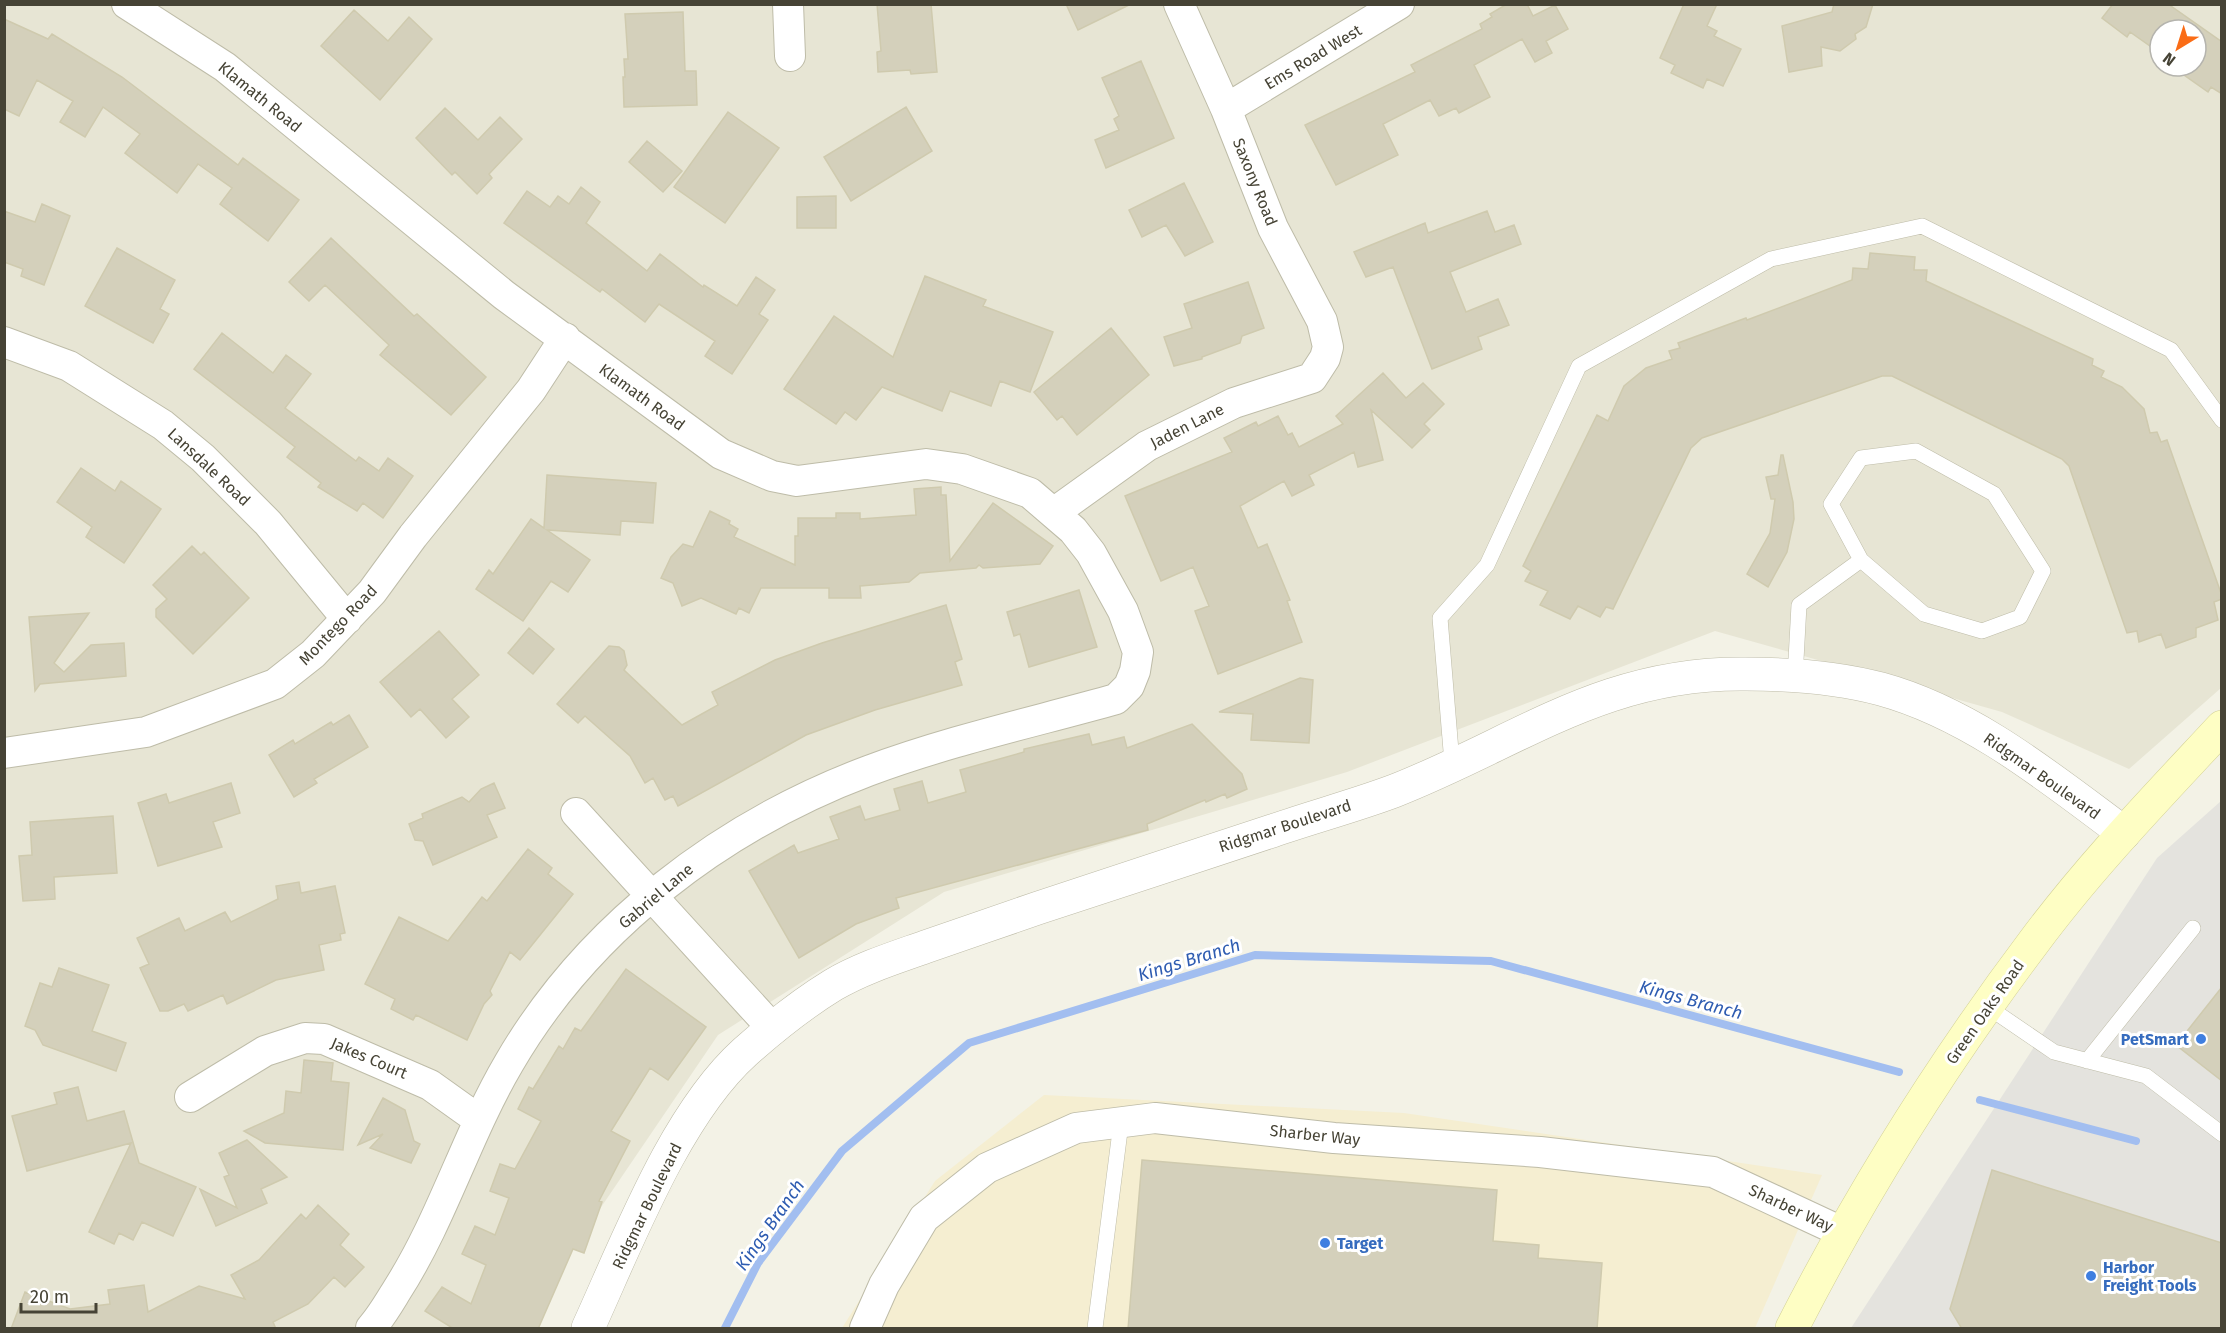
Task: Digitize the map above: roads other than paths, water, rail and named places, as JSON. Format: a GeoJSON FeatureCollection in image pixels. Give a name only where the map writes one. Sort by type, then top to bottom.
{"type":"FeatureCollection","features":[{"type":"Feature","properties":{"kind":"main road","name":"Green Oaks Road"},"geometry":{"type":"LineString","coordinates":[[1792,1329],[1844,1233],[1924,1097],[2034,942],[2124,833],[2222,727]]}},
{"type":"Feature","properties":{"kind":"street","name":"Klamath Road"},"geometry":{"type":"LineString","coordinates":[[127,4],[225,67],[504,295],[618,381],[721,454],[772,476],[797,481],[926,464],[962,469],[992,477],[1030,493],[1055,512],[1091,553],[1123,611],[1138,652],[1135,672],[1129,686]]}},
{"type":"Feature","properties":{"kind":"street"},"geometry":{"type":"LineString","coordinates":[[788,4],[790,56]]}},
{"type":"Feature","properties":{"kind":"street","name":"Saxony Road"},"geometry":{"type":"LineString","coordinates":[[1179,4],[1227,109],[1273,228],[1322,321],[1328,346],[1325,358]]}},
{"type":"Feature","properties":{"kind":"street","name":"Ems Road West"},"geometry":{"type":"LineString","coordinates":[[1227,109],[1399,4]]}},
{"type":"Feature","properties":{"kind":"street","name":"Montego Road"},"geometry":{"type":"LineString","coordinates":[[4,753],[146,732],[275,684],[313,654],[372,592],[413,536],[531,390],[565,339]]}},
{"type":"Feature","properties":{"kind":"street","name":"Lansdale Road"},"geometry":{"type":"LineString","coordinates":[[4,342],[69,366],[163,425],[203,458],[268,523],[347,619]]}},
{"type":"Feature","properties":{"kind":"street","name":"Jaden Lane"},"geometry":{"type":"LineString","coordinates":[[1055,512],[1147,446],[1234,403],[1312,378],[1325,358]]}},
{"type":"Feature","properties":{"kind":"street","name":"Ridgmar Boulevard"},"geometry":{"type":"LineString","coordinates":[[588,1329],[655,1182],[715,1084],[741,1056],[831,986],[870,966],[1395,790],[1564,710],[1620,690],[1691,674],[1808,677],[1880,689],[1917,701],[1999,742],[2124,833]]}},
{"type":"Feature","properties":{"kind":"street","name":"Gabriel Lane"},"geometry":{"type":"LineString","coordinates":[[371,1329],[411,1268],[479,1120],[508,1064],[535,1021],[587,955],[652,896],[715,849],[785,807],[868,771],[979,736],[1116,699],[1129,686]]}},
{"type":"Feature","properties":{"kind":"street"},"geometry":{"type":"LineString","coordinates":[[576,813],[773,1029]]}},
{"type":"Feature","properties":{"kind":"street","name":"Jakes Court"},"geometry":{"type":"LineString","coordinates":[[190,1097],[265,1051],[305,1038],[324,1039],[369,1056],[430,1085],[479,1120]]}},
{"type":"Feature","properties":{"kind":"street","name":"Sharber Way"},"geometry":{"type":"LineString","coordinates":[[865,1329],[884,1285],[924,1218],[987,1168],[1076,1128],[1155,1118],[1334,1138],[1540,1152],[1713,1172],[1844,1233]]}},
{"type":"Feature","properties":{"kind":"lane"},"geometry":{"type":"LineString","coordinates":[[1452,764],[1440,618],[1487,565],[1579,366],[1771,260],[1922,226],[2171,350],[2222,420]]}},
{"type":"Feature","properties":{"kind":"lane"},"geometry":{"type":"LineString","coordinates":[[1916,451],[1994,494],[2043,571],[2020,617],[1982,631],[1924,614],[1861,560],[1831,504],[1861,458],[1916,451]]}},
{"type":"Feature","properties":{"kind":"lane"},"geometry":{"type":"LineString","coordinates":[[1795,678],[1799,605],[1861,560]]}},
{"type":"Feature","properties":{"kind":"lane"},"geometry":{"type":"LineString","coordinates":[[2087,1061],[2193,928]]}},
{"type":"Feature","properties":{"kind":"lane"},"geometry":{"type":"LineString","coordinates":[[1988,1007],[2054,1052],[2146,1076],[2222,1134]]}},
{"type":"Feature","properties":{"kind":"lane"},"geometry":{"type":"LineString","coordinates":[[1095,1329],[1121,1123]]}},
{"type":"Feature","properties":{"kind":"waterway","name":"Kings Branch"},"geometry":{"type":"LineString","coordinates":[[725,1328],[758,1263],[842,1151],[969,1043],[1255,955],[1491,961],[1899,1072]]}},
{"type":"Feature","properties":{"kind":"waterway","name":"Kings Branch"},"geometry":{"type":"LineString","coordinates":[[1980,1100],[2136,1141]]}},
{"type":"Feature","properties":{"kind":"place","name":"PetSmart"},"geometry":{"type":"Point","coordinates":[2201,1039]}},
{"type":"Feature","properties":{"kind":"place","name":"Target"},"geometry":{"type":"Point","coordinates":[1325,1243]}},
{"type":"Feature","properties":{"kind":"place","name":"Harbor Freight Tools"},"geometry":{"type":"Point","coordinates":[2091,1276]}}]}
